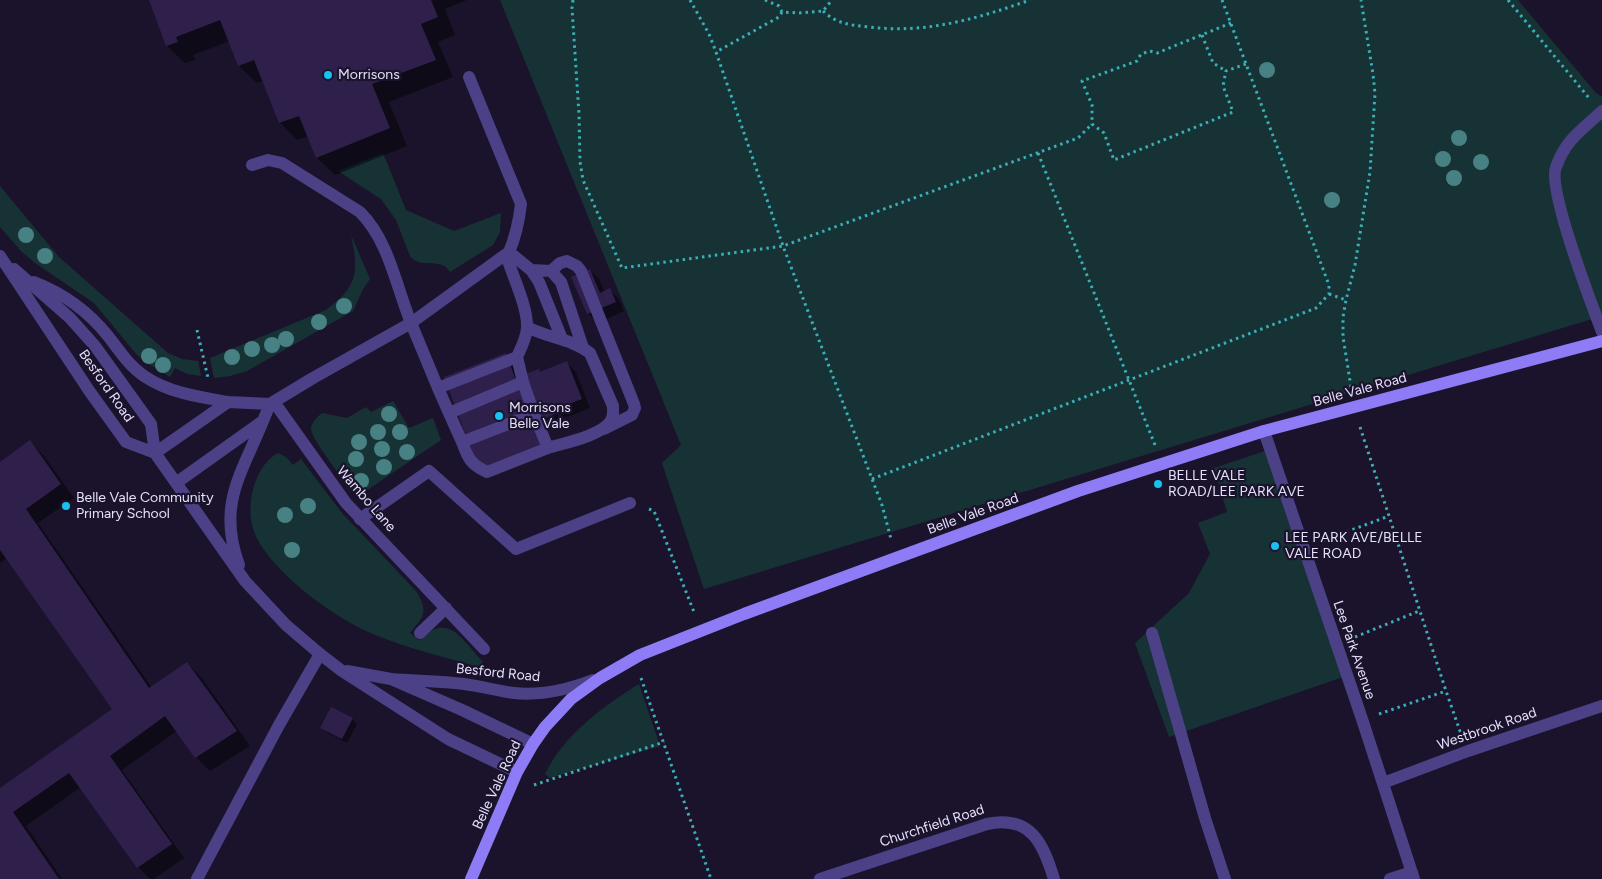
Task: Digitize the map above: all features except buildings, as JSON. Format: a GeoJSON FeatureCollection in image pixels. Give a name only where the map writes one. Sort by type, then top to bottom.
{"type":"FeatureCollection","features":[{"type":"Feature","properties":{"kind":"main road","name":"Belle Vale Road"},"geometry":{"type":"LineString","coordinates":[[471,879],[517,772],[545,727],[562,708],[600,678],[640,655],[702,630],[1078,491],[1264,432],[1602,341]]}},
{"type":"Feature","properties":{"kind":"street"},"geometry":{"type":"LineString","coordinates":[[245,581],[230,533],[229,516],[235,485],[272,403],[411,323],[507,254],[516,232],[521,204],[469,77]]}},
{"type":"Feature","properties":{"kind":"street"},"geometry":{"type":"LineString","coordinates":[[1602,112],[1569,141],[1554,169],[1558,203],[1602,332]]}},
{"type":"Feature","properties":{"kind":"street"},"geometry":{"type":"LineString","coordinates":[[252,166],[268,160],[282,163],[353,208],[369,222],[386,253],[411,323],[462,442],[475,466],[487,472],[548,448],[577,440],[632,415],[635,408],[577,266],[567,261],[551,271],[531,270]]}},
{"type":"Feature","properties":{"kind":"street"},"geometry":{"type":"LineString","coordinates":[[507,254],[531,270],[539,282],[562,339]]}},
{"type":"Feature","properties":{"kind":"street"},"geometry":{"type":"LineString","coordinates":[[507,254],[525,313],[527,327],[517,357],[523,382],[548,448]]}},
{"type":"Feature","properties":{"kind":"street"},"geometry":{"type":"LineString","coordinates":[[0,256],[70,318],[95,346],[151,424],[155,453],[228,402]]}},
{"type":"Feature","properties":{"kind":"street","name":"Besford Road"},"geometry":{"type":"LineString","coordinates":[[0,256],[90,392],[126,442],[155,453],[245,581],[286,625],[342,671],[448,738],[517,772]]}},
{"type":"Feature","properties":{"kind":"street"},"geometry":{"type":"LineString","coordinates":[[551,271],[561,282],[584,348]]}},
{"type":"Feature","properties":{"kind":"street"},"geometry":{"type":"LineString","coordinates":[[25,279],[52,289],[84,310],[130,364],[151,380],[176,392],[228,402],[272,403]]}},
{"type":"Feature","properties":{"kind":"street"},"geometry":{"type":"LineString","coordinates":[[527,327],[538,333],[562,339],[584,348],[590,353],[613,406],[613,415],[610,422],[604,428]]}},
{"type":"Feature","properties":{"kind":"street"},"geometry":{"type":"LineString","coordinates":[[438,388],[517,357]]}},
{"type":"Feature","properties":{"kind":"street"},"geometry":{"type":"LineString","coordinates":[[449,413],[523,382]]}},
{"type":"Feature","properties":{"kind":"street","name":"Wambo Lane"},"geometry":{"type":"LineString","coordinates":[[272,403],[330,482],[360,519],[484,649]]}},
{"type":"Feature","properties":{"kind":"street"},"geometry":{"type":"LineString","coordinates":[[462,442],[534,414]]}},
{"type":"Feature","properties":{"kind":"street"},"geometry":{"type":"LineString","coordinates":[[176,483],[263,421]]}},
{"type":"Feature","properties":{"kind":"street","name":"Lee Park Avenue"},"geometry":{"type":"LineString","coordinates":[[1264,432],[1413,875]]}},
{"type":"Feature","properties":{"kind":"street"},"geometry":{"type":"LineString","coordinates":[[360,519],[429,471],[516,549],[630,503]]}},
{"type":"Feature","properties":{"kind":"street"},"geometry":{"type":"LineString","coordinates":[[420,632],[446,608]]}},
{"type":"Feature","properties":{"kind":"street"},"geometry":{"type":"LineString","coordinates":[[1152,633],[1204,818],[1225,879]]}},
{"type":"Feature","properties":{"kind":"street"},"geometry":{"type":"LineString","coordinates":[[197,879],[280,722],[320,654]]}},
{"type":"Feature","properties":{"kind":"street","name":"Besford Road"},"geometry":{"type":"LineString","coordinates":[[342,671],[391,679],[465,684],[515,693],[532,694],[575,688],[600,678]]}},
{"type":"Feature","properties":{"kind":"street","name":"Besford Road"},"geometry":{"type":"LineString","coordinates":[[391,679],[533,744]]}},
{"type":"Feature","properties":{"kind":"street","name":"Westbrook Road"},"geometry":{"type":"LineString","coordinates":[[1383,783],[1468,751],[1602,706]]}},
{"type":"Feature","properties":{"kind":"street","name":"Churchfield Road"},"geometry":{"type":"LineString","coordinates":[[820,879],[997,822],[1016,824],[1032,833],[1043,846],[1054,879]]}},
{"type":"Feature","properties":{"kind":"street"},"geometry":{"type":"LineString","coordinates":[[1390,879],[1413,875]]}},
{"type":"Feature","properties":{"kind":"path"},"geometry":{"type":"LineString","coordinates":[[574,0],[572,8],[580,162],[583,180],[622,268],[783,246],[1078,138],[1092,124],[1092,105],[1082,81],[1137,61],[1141,54],[1150,51],[1157,53],[1231,24]]}},
{"type":"Feature","properties":{"kind":"path"},"geometry":{"type":"LineString","coordinates":[[690,0],[709,34],[716,52],[783,246],[882,505],[897,558]]}},
{"type":"Feature","properties":{"kind":"path"},"geometry":{"type":"LineString","coordinates":[[765,0],[778,6],[782,12]]}},
{"type":"Feature","properties":{"kind":"path"},"geometry":{"type":"LineString","coordinates":[[782,12],[799,13],[823,10],[832,0]]}},
{"type":"Feature","properties":{"kind":"path"},"geometry":{"type":"LineString","coordinates":[[823,10],[833,20],[849,25],[889,30],[914,29],[963,21],[1027,0]]}},
{"type":"Feature","properties":{"kind":"path"},"geometry":{"type":"LineString","coordinates":[[872,479],[1316,308],[1328,294],[1329,285],[1222,0]]}},
{"type":"Feature","properties":{"kind":"path"},"geometry":{"type":"LineString","coordinates":[[1361,0],[1375,94],[1370,172],[1355,264],[1346,300],[1343,337],[1354,408],[1419,611],[1468,751]]}},
{"type":"Feature","properties":{"kind":"path"},"geometry":{"type":"LineString","coordinates":[[1508,0],[1602,112]]}},
{"type":"Feature","properties":{"kind":"path"},"geometry":{"type":"LineString","coordinates":[[716,52],[779,17],[782,12]]}},
{"type":"Feature","properties":{"kind":"path"},"geometry":{"type":"LineString","coordinates":[[1202,35],[1213,63],[1226,71]]}},
{"type":"Feature","properties":{"kind":"path"},"geometry":{"type":"LineString","coordinates":[[1226,71],[1246,64]]}},
{"type":"Feature","properties":{"kind":"path"},"geometry":{"type":"LineString","coordinates":[[1092,124],[1104,133],[1114,160],[1233,112],[1223,86],[1226,71]]}},
{"type":"Feature","properties":{"kind":"path"},"geometry":{"type":"LineString","coordinates":[[1038,153],[1156,448]]}},
{"type":"Feature","properties":{"kind":"path"},"geometry":{"type":"LineString","coordinates":[[1328,294],[1346,300]]}},
{"type":"Feature","properties":{"kind":"path"},"geometry":{"type":"LineString","coordinates":[[197,330],[210,384]]}},
{"type":"Feature","properties":{"kind":"path"},"geometry":{"type":"LineString","coordinates":[[630,503],[654,511],[687,597],[702,630]]}},
{"type":"Feature","properties":{"kind":"path"},"geometry":{"type":"LineString","coordinates":[[1303,548],[1389,516]]}},
{"type":"Feature","properties":{"kind":"path"},"geometry":{"type":"LineString","coordinates":[[1336,645],[1419,611]]}},
{"type":"Feature","properties":{"kind":"path"},"geometry":{"type":"LineString","coordinates":[[641,678],[711,879]]}},
{"type":"Feature","properties":{"kind":"path"},"geometry":{"type":"LineString","coordinates":[[1362,719],[1446,691]]}},
{"type":"Feature","properties":{"kind":"path"},"geometry":{"type":"LineString","coordinates":[[517,772],[534,785],[664,742]]}},
{"type":"Feature","properties":{"kind":"green space"},"geometry":{"type":"Polygon","coordinates":[[[500,0],[1518,0],[1596,93],[1602,97],[1602,316],[704,589],[662,463],[681,445],[500,0]]]}},
{"type":"Feature","properties":{"kind":"green space"},"geometry":{"type":"Polygon","coordinates":[[[383,153],[406,210],[454,231],[501,213],[500,232],[493,245],[450,272],[440,264],[422,263],[414,260],[410,256],[396,220],[381,199],[338,171],[383,153]]]}},
{"type":"Feature","properties":{"kind":"green space"},"geometry":{"type":"Polygon","coordinates":[[[0,186],[59,257],[168,353],[182,359],[198,361],[201,376],[187,374],[175,368],[170,377],[147,363],[137,355],[94,303],[35,263],[21,251],[0,227],[0,186]]]}},
{"type":"Feature","properties":{"kind":"green space"},"geometry":{"type":"Polygon","coordinates":[[[351,235],[370,279],[353,311],[247,371],[214,378],[210,358],[326,310],[345,294],[354,278],[355,269],[351,235]]]}},
{"type":"Feature","properties":{"kind":"green space"},"geometry":{"type":"Polygon","coordinates":[[[393,401],[409,428],[433,418],[441,440],[357,497],[317,442],[311,428],[315,420],[322,413],[347,418],[366,407],[371,412],[393,401]]]}},
{"type":"Feature","properties":{"kind":"green space"},"geometry":{"type":"Polygon","coordinates":[[[1268,450],[1346,676],[1169,737],[1135,643],[1189,593],[1210,554],[1198,523],[1227,512],[1214,468],[1268,450]]]}},
{"type":"Feature","properties":{"kind":"green space"},"geometry":{"type":"Polygon","coordinates":[[[278,453],[286,457],[293,465],[301,459],[342,513],[416,591],[424,609],[419,622],[410,633],[419,640],[439,628],[447,628],[461,638],[483,662],[479,667],[399,644],[358,627],[326,607],[294,583],[280,569],[268,556],[257,538],[250,511],[252,494],[259,474],[267,462],[278,453]]]}},
{"type":"Feature","properties":{"kind":"green space"},"geometry":{"type":"Polygon","coordinates":[[[639,684],[660,746],[550,778],[545,774],[563,746],[574,734],[598,712],[639,684]]]}},
{"type":"Feature","properties":{"kind":"place","name":"Morrisons"},"geometry":{"type":"Point","coordinates":[328,75]}},
{"type":"Feature","properties":{"kind":"place","name":"Morrisons Belle Vale"},"geometry":{"type":"Point","coordinates":[499,416]}},
{"type":"Feature","properties":{"kind":"place","name":"BELLE VALE ROAD/LEE PARK AVE"},"geometry":{"type":"Point","coordinates":[1158,484]}},
{"type":"Feature","properties":{"kind":"place","name":"Belle Vale Community Primary School"},"geometry":{"type":"Point","coordinates":[66,506]}},
{"type":"Feature","properties":{"kind":"place","name":"LEE PARK AVE/BELLE VALE ROAD"},"geometry":{"type":"Point","coordinates":[1275,546]}}]}
